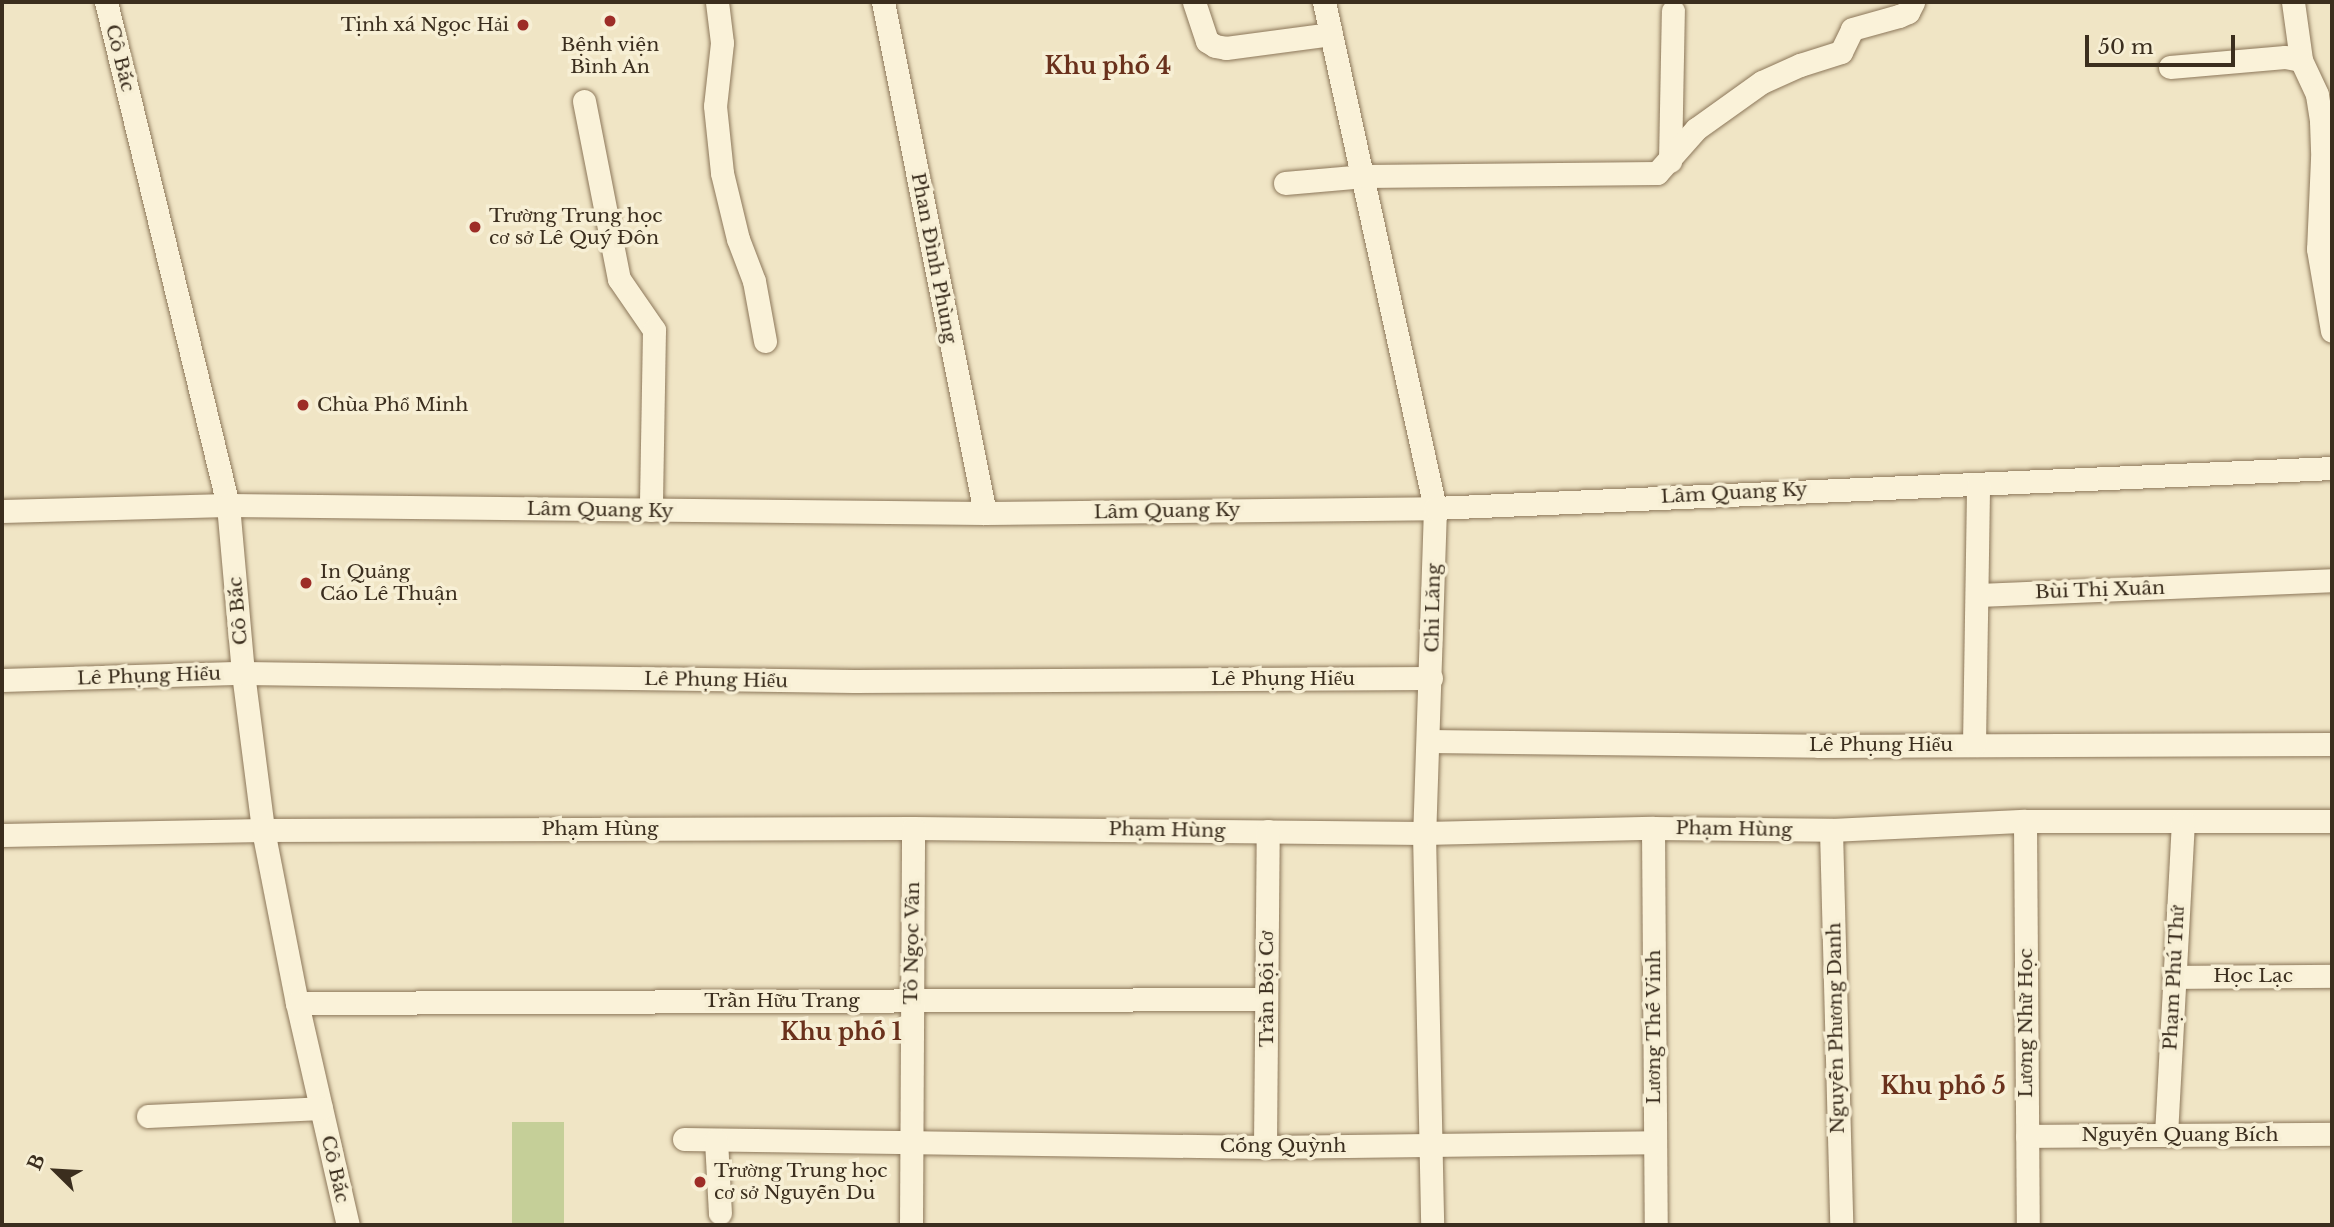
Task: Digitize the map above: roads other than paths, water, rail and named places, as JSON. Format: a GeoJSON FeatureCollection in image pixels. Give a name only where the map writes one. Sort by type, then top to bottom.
{"type":"FeatureCollection","features":[{"type":"Feature","properties":{"kind":"street","name":"Cô Bắc"},"geometry":{"type":"LineString","coordinates":[[106,2],[228,505],[243,674],[263,830],[297,1003],[348,1225]]}},
{"type":"Feature","properties":{"kind":"street"},"geometry":{"type":"LineString","coordinates":[[717,2],[722,43],[715,106],[722,173],[738,239],[754,281],[765,341]]}},
{"type":"Feature","properties":{"kind":"street","name":"Phan Đình Phùng"},"geometry":{"type":"LineString","coordinates":[[883,2],[985,513]]}},
{"type":"Feature","properties":{"kind":"street"},"geometry":{"type":"LineString","coordinates":[[1194,2],[1207,41],[1226,48],[1331,34]]}},
{"type":"Feature","properties":{"kind":"street","name":"Chi Lăng"},"geometry":{"type":"LineString","coordinates":[[1324,2],[1365,176],[1435,508],[1424,833],[1432,1225]]}},
{"type":"Feature","properties":{"kind":"street"},"geometry":{"type":"LineString","coordinates":[[1285,183],[1365,176],[1657,173],[1696,129],[1762,82],[1800,65],[1841,52],[1852,29],[1899,16],[1908,12],[1913,2]]}},
{"type":"Feature","properties":{"kind":"street"},"geometry":{"type":"LineString","coordinates":[[2293,2],[2301,60],[2317,95],[2321,121],[2318,249],[2332,331]]}},
{"type":"Feature","properties":{"kind":"street"},"geometry":{"type":"LineString","coordinates":[[1670,161],[1673,11]]}},
{"type":"Feature","properties":{"kind":"street"},"geometry":{"type":"LineString","coordinates":[[2170,67],[2285,57],[2301,60]]}},
{"type":"Feature","properties":{"kind":"street"},"geometry":{"type":"LineString","coordinates":[[584,101],[619,279],[654,330],[651,510]]}},
{"type":"Feature","properties":{"kind":"street","name":"Lâm Quang Ky"},"geometry":{"type":"LineString","coordinates":[[2,511],[228,505],[985,513],[1435,508],[2332,468]]}},
{"type":"Feature","properties":{"kind":"street"},"geometry":{"type":"LineString","coordinates":[[1974,745],[1979,485]]}},
{"type":"Feature","properties":{"kind":"street","name":"Bùi Thị Xuân"},"geometry":{"type":"LineString","coordinates":[[1978,595],[2332,580]]}},
{"type":"Feature","properties":{"kind":"street","name":"Lê Phụng Hiểu"},"geometry":{"type":"LineString","coordinates":[[2,680],[243,674],[854,681],[1431,678]]}},
{"type":"Feature","properties":{"kind":"street","name":"Lê Phụng Hiểu"},"geometry":{"type":"LineString","coordinates":[[1429,741],[1974,745],[2332,744]]}},
{"type":"Feature","properties":{"kind":"street","name":"Phạm Hùng"},"geometry":{"type":"LineString","coordinates":[[2,835],[263,830],[914,828],[1424,833],[1653,828],[1831,830],[2025,821],[2332,821]]}},
{"type":"Feature","properties":{"kind":"street","name":"Lương Nhữ Học"},"geometry":{"type":"LineString","coordinates":[[2025,821],[2028,1225]]}},
{"type":"Feature","properties":{"kind":"street","name":"Phạm Phú Thứ"},"geometry":{"type":"LineString","coordinates":[[2166,1135],[2182,821]]}},
{"type":"Feature","properties":{"kind":"street","name":"Tô Ngọc Vân"},"geometry":{"type":"LineString","coordinates":[[911,1225],[914,828]]}},
{"type":"Feature","properties":{"kind":"street","name":"Lương Thế Vinh"},"geometry":{"type":"LineString","coordinates":[[1653,828],[1656,1225]]}},
{"type":"Feature","properties":{"kind":"street","name":"Nguyễn Phương Danh"},"geometry":{"type":"LineString","coordinates":[[1831,830],[1841,1225]]}},
{"type":"Feature","properties":{"kind":"street","name":"Trần Bội Cơ"},"geometry":{"type":"LineString","coordinates":[[1265,1147],[1268,831]]}},
{"type":"Feature","properties":{"kind":"street","name":"Học Lạc"},"geometry":{"type":"LineString","coordinates":[[2174,976],[2332,976]]}},
{"type":"Feature","properties":{"kind":"street","name":"Trần Hữu Trang"},"geometry":{"type":"LineString","coordinates":[[297,1003],[1266,999]]}},
{"type":"Feature","properties":{"kind":"street"},"geometry":{"type":"LineString","coordinates":[[148,1116],[321,1108]]}},
{"type":"Feature","properties":{"kind":"street","name":"Nguyễn Quang Bích"},"geometry":{"type":"LineString","coordinates":[[2027,1136],[2332,1134]]}},
{"type":"Feature","properties":{"kind":"street","name":"Cống Quỳnh"},"geometry":{"type":"LineString","coordinates":[[684,1139],[1265,1147],[1654,1142]]}},
{"type":"Feature","properties":{"kind":"street"},"geometry":{"type":"LineString","coordinates":[[716,1140],[720,1213]]}},
{"type":"Feature","properties":{"kind":"place","name":"Bệnh viện Bình An"},"geometry":{"type":"Point","coordinates":[610,21]}},
{"type":"Feature","properties":{"kind":"place","name":"Tịnh xá Ngọc Hải"},"geometry":{"type":"Point","coordinates":[523,25]}},
{"type":"Feature","properties":{"kind":"place","name":"Trường Trung học cơ sở Lê Quý Đôn"},"geometry":{"type":"Point","coordinates":[475,227]}},
{"type":"Feature","properties":{"kind":"place","name":"Chùa Phổ Minh"},"geometry":{"type":"Point","coordinates":[303,405]}},
{"type":"Feature","properties":{"kind":"place","name":"In Quảng Cáo Lê Thuận"},"geometry":{"type":"Point","coordinates":[306,583]}},
{"type":"Feature","properties":{"kind":"place","name":"Trường Trung học cơ sở Nguyễn Du"},"geometry":{"type":"Point","coordinates":[700,1182]}},
{"type":"Feature","properties":{"kind":"district","name":"Khu phố 4"},"geometry":{"type":"Point","coordinates":[1108,66]}},
{"type":"Feature","properties":{"kind":"district","name":"Khu phố 1"},"geometry":{"type":"Point","coordinates":[841,1032]}},
{"type":"Feature","properties":{"kind":"district","name":"Khu phố 5"},"geometry":{"type":"Point","coordinates":[1943,1086]}}]}
